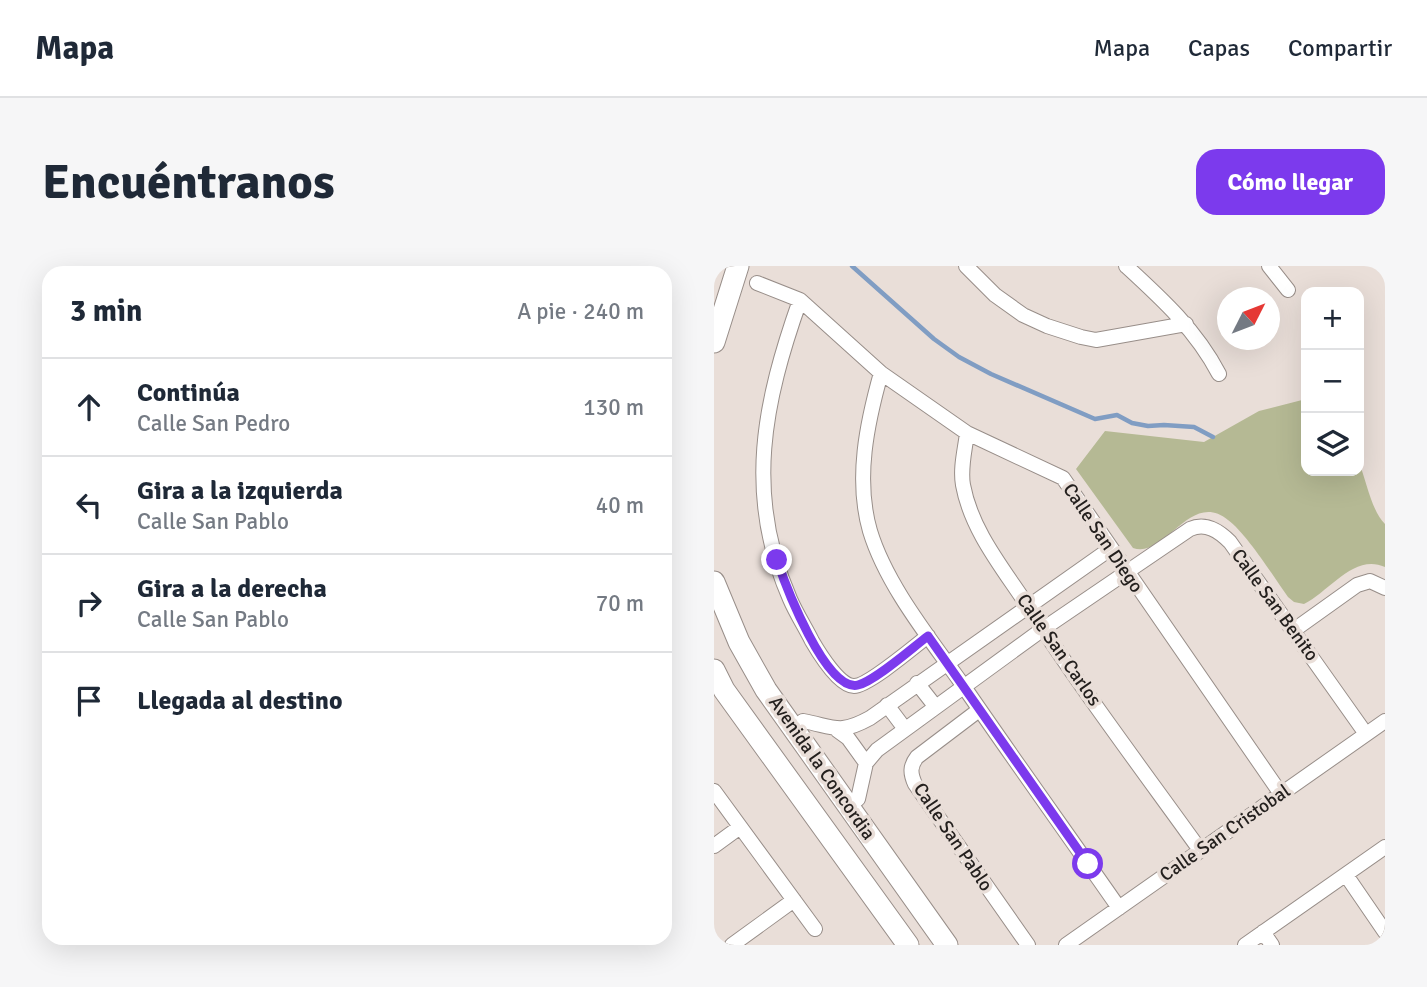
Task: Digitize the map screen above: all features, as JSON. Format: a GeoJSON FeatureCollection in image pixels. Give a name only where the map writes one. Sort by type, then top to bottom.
{"type":"FeatureCollection","features":[{"type":"Feature","properties":{"kind":"main road"},"geometry":{"type":"LineString","coordinates":[[714,342],[738,266]]}},
{"type":"Feature","properties":{"kind":"main road","name":"Avenida la Concordia"},"geometry":{"type":"LineString","coordinates":[[714,582],[739,642],[766,690],[947,945]]}},
{"type":"Feature","properties":{"kind":"main road","name":"Avenida la Concordia"},"geometry":{"type":"LineString","coordinates":[[714,670],[724,690],[908,945]]}},
{"type":"Feature","properties":{"kind":"main road"},"geometry":{"type":"LineString","coordinates":[[766,748],[792,729]]}},
{"type":"Feature","properties":{"kind":"main road"},"geometry":{"type":"LineString","coordinates":[[823,825],[848,806]]}},
{"type":"Feature","properties":{"kind":"street"},"geometry":{"type":"LineString","coordinates":[[966,266],[995,295],[1023,315],[1047,327],[1081,337],[1097,340],[1186,324]]}},
{"type":"Feature","properties":{"kind":"street"},"geometry":{"type":"LineString","coordinates":[[1126,266],[1186,324],[1207,351],[1219,374]]}},
{"type":"Feature","properties":{"kind":"street"},"geometry":{"type":"LineString","coordinates":[[1269,266],[1288,290]]}},
{"type":"Feature","properties":{"kind":"street","name":"Calle San Diego"},"geometry":{"type":"LineString","coordinates":[[757,283],[800,300],[881,373],[967,433],[1063,478],[1281,794]]}},
{"type":"Feature","properties":{"kind":"street"},"geometry":{"type":"LineString","coordinates":[[800,300],[780,356],[767,409],[763,452],[763,489],[771,541],[789,598],[815,646],[846,685],[854,686],[868,681],[928,636]]}},
{"type":"Feature","properties":{"kind":"street"},"geometry":{"type":"LineString","coordinates":[[881,373],[864,449],[864,488],[870,530],[890,576],[979,710],[1119,908]]}},
{"type":"Feature","properties":{"kind":"street","name":"Calle San Carlos"},"geometry":{"type":"LineString","coordinates":[[967,433],[962,467],[963,484],[969,505],[987,545],[1043,629],[1200,850]]}},
{"type":"Feature","properties":{"kind":"street","name":"Calle San Benito"},"geometry":{"type":"LineString","coordinates":[[866,763],[877,750],[935,706],[1043,629],[1191,529],[1201,525],[1211,528],[1230,542],[1366,734]]}},
{"type":"Feature","properties":{"kind":"street"},"geometry":{"type":"LineString","coordinates":[[837,730],[859,724],[1110,549]]}},
{"type":"Feature","properties":{"kind":"street"},"geometry":{"type":"LineString","coordinates":[[1294,630],[1357,585],[1370,581],[1385,588]]}},
{"type":"Feature","properties":{"kind":"street"},"geometry":{"type":"LineString","coordinates":[[918,683],[935,706]]}},
{"type":"Feature","properties":{"kind":"street"},"geometry":{"type":"LineString","coordinates":[[887,705],[905,729]]}},
{"type":"Feature","properties":{"kind":"street","name":"Calle San Pablo"},"geometry":{"type":"LineString","coordinates":[[979,710],[917,757],[912,763],[911,774],[915,784],[1028,945]]}},
{"type":"Feature","properties":{"kind":"street"},"geometry":{"type":"LineString","coordinates":[[792,729],[803,721],[837,730],[848,738],[866,763],[858,799],[848,806]]}},
{"type":"Feature","properties":{"kind":"street","name":"Calle San Cristobal"},"geometry":{"type":"LineString","coordinates":[[1066,945],[1385,721]]}},
{"type":"Feature","properties":{"kind":"street"},"geometry":{"type":"LineString","coordinates":[[714,791],[815,929]]}},
{"type":"Feature","properties":{"kind":"street"},"geometry":{"type":"LineString","coordinates":[[714,846],[740,827]]}},
{"type":"Feature","properties":{"kind":"street"},"geometry":{"type":"LineString","coordinates":[[1245,945],[1385,847]]}},
{"type":"Feature","properties":{"kind":"street"},"geometry":{"type":"LineString","coordinates":[[1346,875],[1385,932]]}},
{"type":"Feature","properties":{"kind":"street"},"geometry":{"type":"LineString","coordinates":[[732,945],[794,900]]}},
{"type":"Feature","properties":{"kind":"street"},"geometry":{"type":"LineString","coordinates":[[1263,932],[1272,945]]}},
{"type":"Feature","properties":{"kind":"green space"},"geometry":{"type":"Polygon","coordinates":[[[1301,400],[1301,476],[1364,476],[1373,504],[1385,524],[1385,567],[1363,565],[1343,575],[1304,604],[1294,602],[1235,526],[1214,513],[1202,513],[1190,518],[1156,544],[1145,549],[1133,548],[1076,469],[1105,431],[1204,442],[1259,411],[1301,400]]]}},
{"type":"Feature","properties":{"kind":"waterway"},"geometry":{"type":"LineString","coordinates":[[852,266],[934,339],[959,357],[991,374],[1095,419],[1117,415],[1132,423],[1148,426],[1194,427],[1213,437]]}},
{"type":"Feature","properties":{"kind":"route"},"geometry":{"type":"LineString","coordinates":[[777,560],[789,598],[815,646],[846,685],[854,686],[868,681],[928,636],[1088,864]]}}]}
